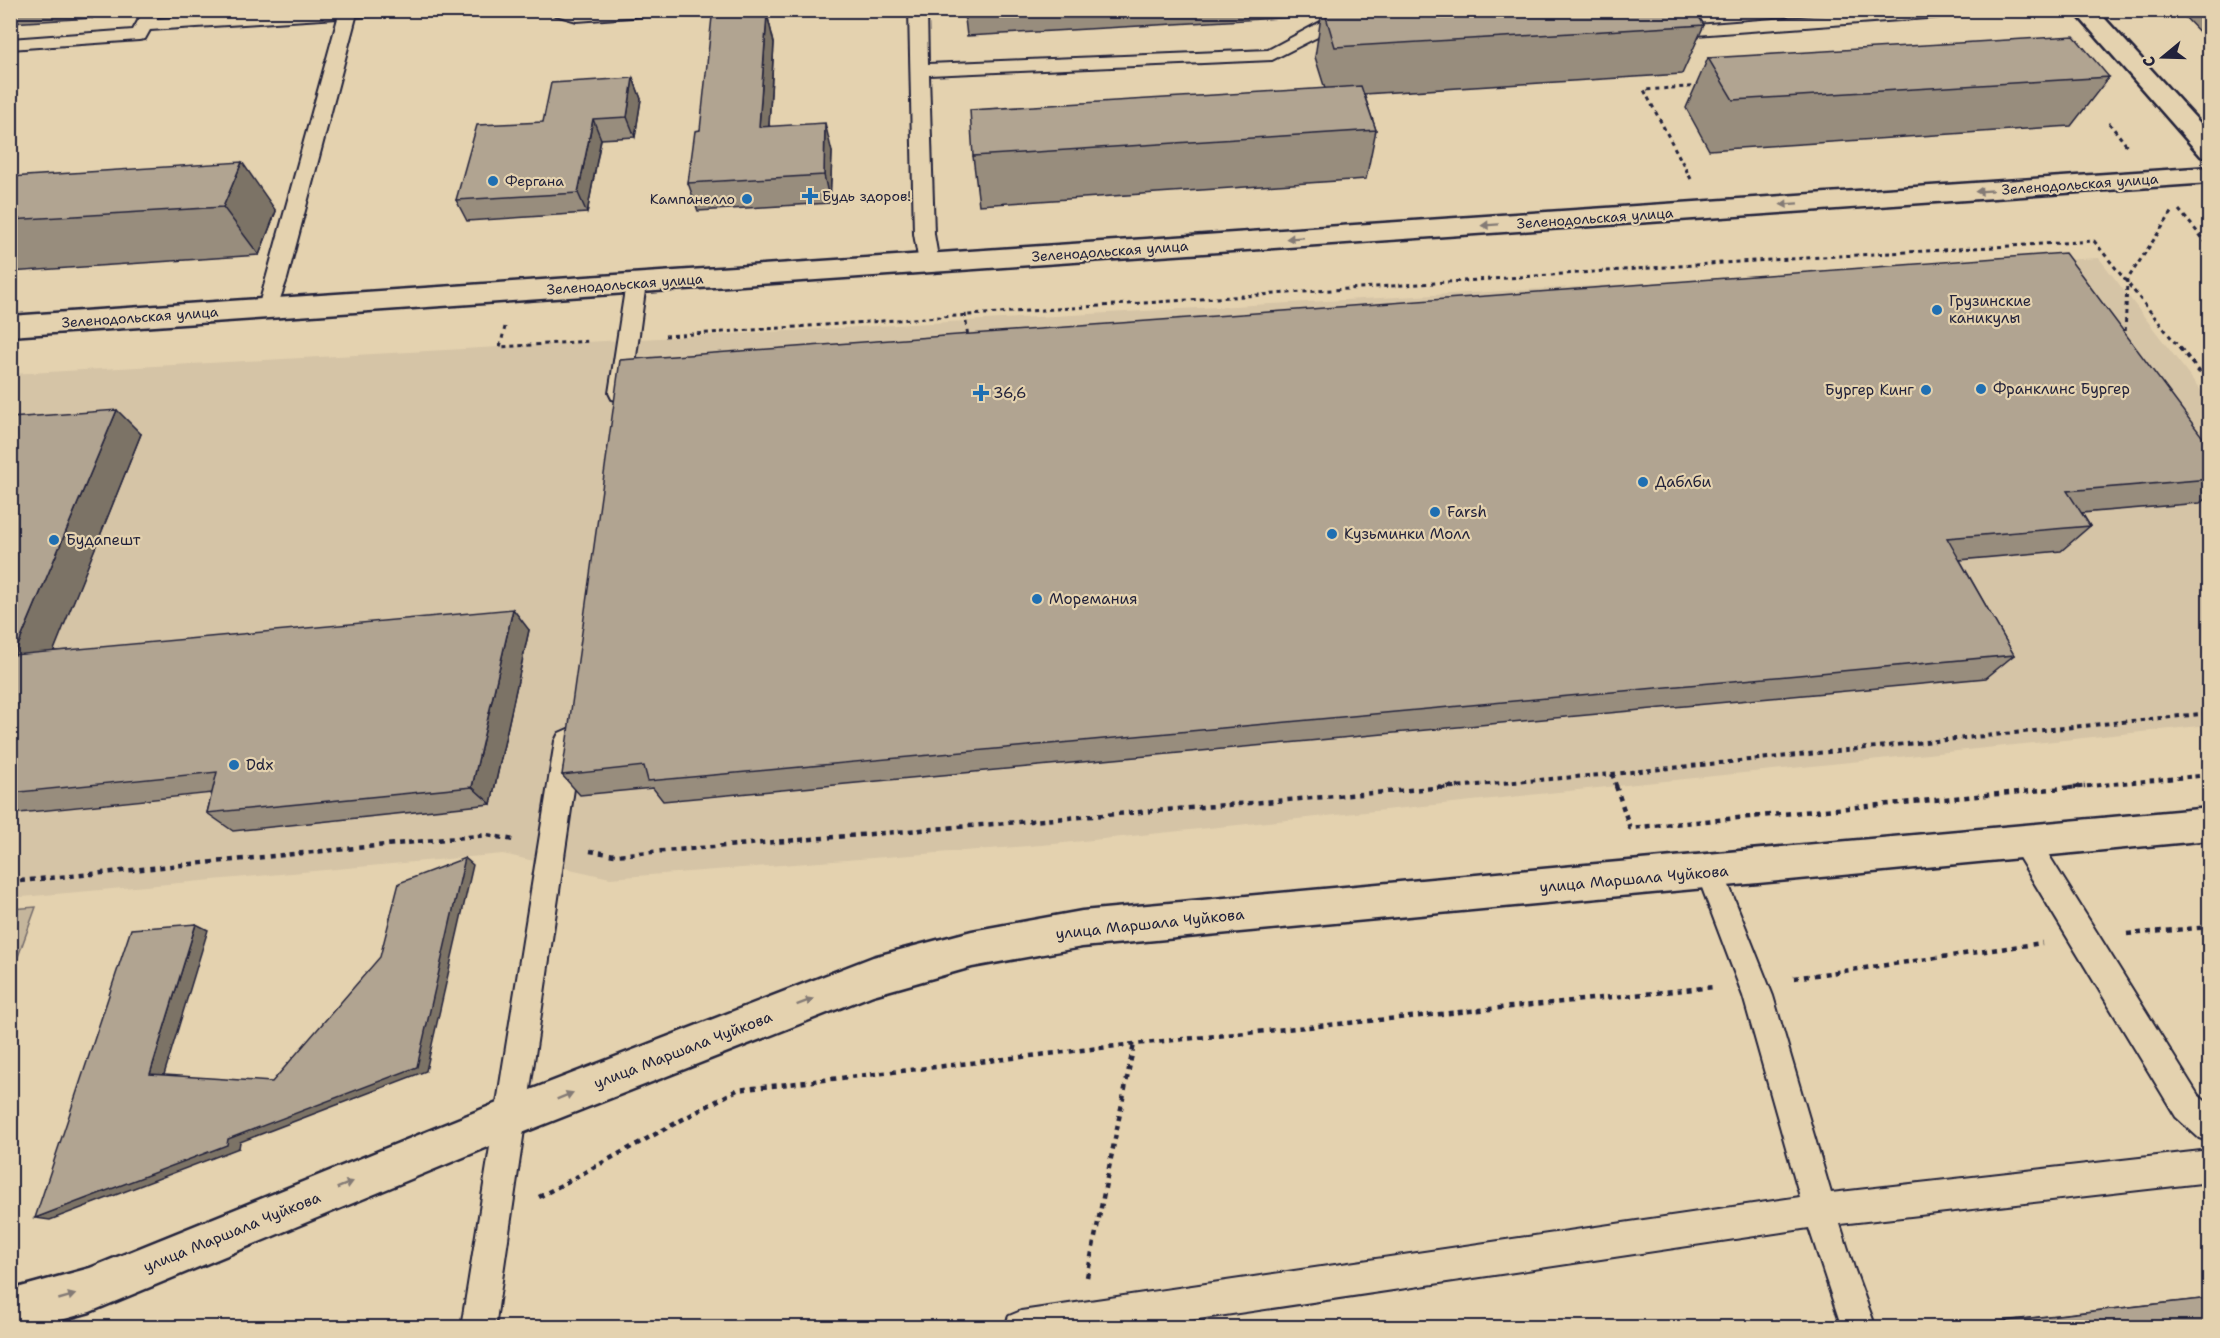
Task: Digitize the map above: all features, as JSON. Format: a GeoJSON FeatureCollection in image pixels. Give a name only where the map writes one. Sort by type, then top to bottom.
{"type":"FeatureCollection","features":[{"type":"Feature","properties":{"kind":"street"},"geometry":{"type":"LineString","coordinates":[[2084,10],[2210,150]]}},
{"type":"Feature","properties":{"kind":"street","name":"Зеленодольская улица"},"geometry":{"type":"LineString","coordinates":[[10,326],[2210,175]]}},
{"type":"Feature","properties":{"kind":"street","name":"улица Маршала Чуйкова"},"geometry":{"type":"LineString","coordinates":[[10,1312],[90,1290],[512,1117],[873,976],[972,949],[1082,929],[2210,824]]}},
{"type":"Feature","properties":{"kind":"lane"},"geometry":{"type":"LineString","coordinates":[[10,44],[139,35],[148,18],[379,10]]}},
{"type":"Feature","properties":{"kind":"lane"},"geometry":{"type":"LineString","coordinates":[[558,10],[577,16],[658,10]]}},
{"type":"Feature","properties":{"kind":"lane"},"geometry":{"type":"LineString","coordinates":[[918,10],[924,234],[929,263]]}},
{"type":"Feature","properties":{"kind":"lane"},"geometry":{"type":"LineString","coordinates":[[920,70],[1272,55],[1353,12],[1375,10]]}},
{"type":"Feature","properties":{"kind":"lane"},"geometry":{"type":"LineString","coordinates":[[1616,10],[1696,30],[1968,10]]}},
{"type":"Feature","properties":{"kind":"lane"},"geometry":{"type":"LineString","coordinates":[[268,308],[349,11]]}},
{"type":"Feature","properties":{"kind":"lane"},"geometry":{"type":"LineString","coordinates":[[616,416],[636,283]]}},
{"type":"Feature","properties":{"kind":"lane"},"geometry":{"type":"LineString","coordinates":[[478,1328],[572,717]]}},
{"type":"Feature","properties":{"kind":"lane"},"geometry":{"type":"LineString","coordinates":[[2025,842],[2083,938],[2198,1104],[2210,1127]]}},
{"type":"Feature","properties":{"kind":"lane"},"geometry":{"type":"LineString","coordinates":[[1710,872],[1754,984],[1837,1268],[1859,1328]]}},
{"type":"Feature","properties":{"kind":"lane"},"geometry":{"type":"LineString","coordinates":[[1021,1328],[1820,1210],[2210,1166]]}},
{"type":"Feature","properties":{"kind":"path"},"geometry":{"type":"LineString","coordinates":[[1693,182],[1644,90],[1704,85]]}},
{"type":"Feature","properties":{"kind":"path"},"geometry":{"type":"LineString","coordinates":[[2109,123],[2132,152]]}},
{"type":"Feature","properties":{"kind":"path"},"geometry":{"type":"LineString","coordinates":[[2126,339],[2127,280],[2176,206],[2210,247]]}},
{"type":"Feature","properties":{"kind":"path"},"geometry":{"type":"LineString","coordinates":[[500,348],[1726,262],[2094,241],[2210,385]]}},
{"type":"Feature","properties":{"kind":"path"},"geometry":{"type":"LineString","coordinates":[[965,314],[968,343]]}},
{"type":"Feature","properties":{"kind":"path"},"geometry":{"type":"LineString","coordinates":[[10,882],[487,835],[615,855],[1612,774],[2210,713]]}},
{"type":"Feature","properties":{"kind":"path"},"geometry":{"type":"LineString","coordinates":[[1612,774],[1630,828],[2210,775]]}},
{"type":"Feature","properties":{"kind":"path"},"geometry":{"type":"LineString","coordinates":[[495,1221],[737,1090],[1134,1044],[1754,984],[2083,938],[2210,927]]}},
{"type":"Feature","properties":{"kind":"path"},"geometry":{"type":"LineString","coordinates":[[1078,1319],[1134,1044]]}},
{"type":"Feature","properties":{"kind":"shaded area"},"geometry":{"type":"Polygon","coordinates":[[[2099,258],[2209,401],[2209,725],[1054,844],[610,878],[503,854],[11,898],[11,374],[2099,258]]]}},
{"type":"Feature","properties":{"kind":"shaded area"},"geometry":{"type":"Polygon","coordinates":[[[36,907],[11,976],[11,909],[36,907]]]}},
{"type":"Feature","properties":{"kind":"building"},"geometry":{"type":"Polygon","coordinates":[[[10,10],[37,10],[10,12],[10,10]]]}},
{"type":"Feature","properties":{"kind":"building"},"geometry":{"type":"Polygon","coordinates":[[[1324,10],[1695,10],[1704,25],[1335,47],[1324,10]]]}},
{"type":"Feature","properties":{"kind":"building"},"geometry":{"type":"Polygon","coordinates":[[[767,14],[759,127],[825,123],[824,175],[688,183],[695,131],[700,130],[712,17],[767,14]]]}},
{"type":"Feature","properties":{"kind":"building"},"geometry":{"type":"Polygon","coordinates":[[[2074,36],[2109,77],[1733,100],[1708,58],[2074,36]]]}},
{"type":"Feature","properties":{"kind":"building"},"geometry":{"type":"Polygon","coordinates":[[[633,78],[627,117],[593,119],[578,193],[456,200],[477,125],[543,122],[551,83],[633,78]]]}},
{"type":"Feature","properties":{"kind":"building"},"geometry":{"type":"Polygon","coordinates":[[[1361,86],[1376,130],[973,156],[970,110],[1361,86]]]}},
{"type":"Feature","properties":{"kind":"building"},"geometry":{"type":"Polygon","coordinates":[[[242,162],[223,207],[10,220],[10,177],[242,162]]]}},
{"type":"Feature","properties":{"kind":"building","name":"Кузьминки Молл"},"geometry":{"type":"Polygon","coordinates":[[[2065,253],[2210,447],[2210,479],[2067,491],[2090,526],[1947,538],[2014,655],[648,781],[644,766],[562,775],[620,360],[2065,253]]]}},
{"type":"Feature","properties":{"kind":"building"},"geometry":{"type":"Polygon","coordinates":[[[117,410],[14,655],[513,609],[472,787],[207,813],[217,772],[10,793],[10,418],[117,410]]]}},
{"type":"Feature","properties":{"kind":"building"},"geometry":{"type":"Polygon","coordinates":[[[465,858],[417,1067],[228,1139],[227,1145],[35,1218],[131,929],[196,924],[150,1074],[272,1082],[380,957],[399,883],[465,858]]]}},
{"type":"Feature","properties":{"kind":"building"},"geometry":{"type":"Polygon","coordinates":[[[2210,1298],[2210,1328],[2009,1328],[2006,1321],[2210,1298]]]}},
{"type":"Feature","properties":{"kind":"place","name":"Фергана"},"geometry":{"type":"Point","coordinates":[493,181]}},
{"type":"Feature","properties":{"kind":"place","name":"Будь здоров!"},"geometry":{"type":"Point","coordinates":[810,196]}},
{"type":"Feature","properties":{"kind":"place","name":"Кампанелло"},"geometry":{"type":"Point","coordinates":[747,199]}},
{"type":"Feature","properties":{"kind":"place","name":"Грузинские каникулы"},"geometry":{"type":"Point","coordinates":[1937,310]}},
{"type":"Feature","properties":{"kind":"place","name":"Франклинс Бургер"},"geometry":{"type":"Point","coordinates":[1981,389]}},
{"type":"Feature","properties":{"kind":"place","name":"Бургер Кинг"},"geometry":{"type":"Point","coordinates":[1926,390]}},
{"type":"Feature","properties":{"kind":"place","name":"36,6"},"geometry":{"type":"Point","coordinates":[981,393]}},
{"type":"Feature","properties":{"kind":"place","name":"Даблби"},"geometry":{"type":"Point","coordinates":[1643,482]}},
{"type":"Feature","properties":{"kind":"place","name":"Farsh"},"geometry":{"type":"Point","coordinates":[1435,512]}},
{"type":"Feature","properties":{"kind":"place","name":"Кузьминки Молл"},"geometry":{"type":"Point","coordinates":[1332,534]}},
{"type":"Feature","properties":{"kind":"place","name":"Будапешт"},"geometry":{"type":"Point","coordinates":[54,540]}},
{"type":"Feature","properties":{"kind":"place","name":"Моремания"},"geometry":{"type":"Point","coordinates":[1037,599]}},
{"type":"Feature","properties":{"kind":"place","name":"Ddx"},"geometry":{"type":"Point","coordinates":[234,765]}}]}
